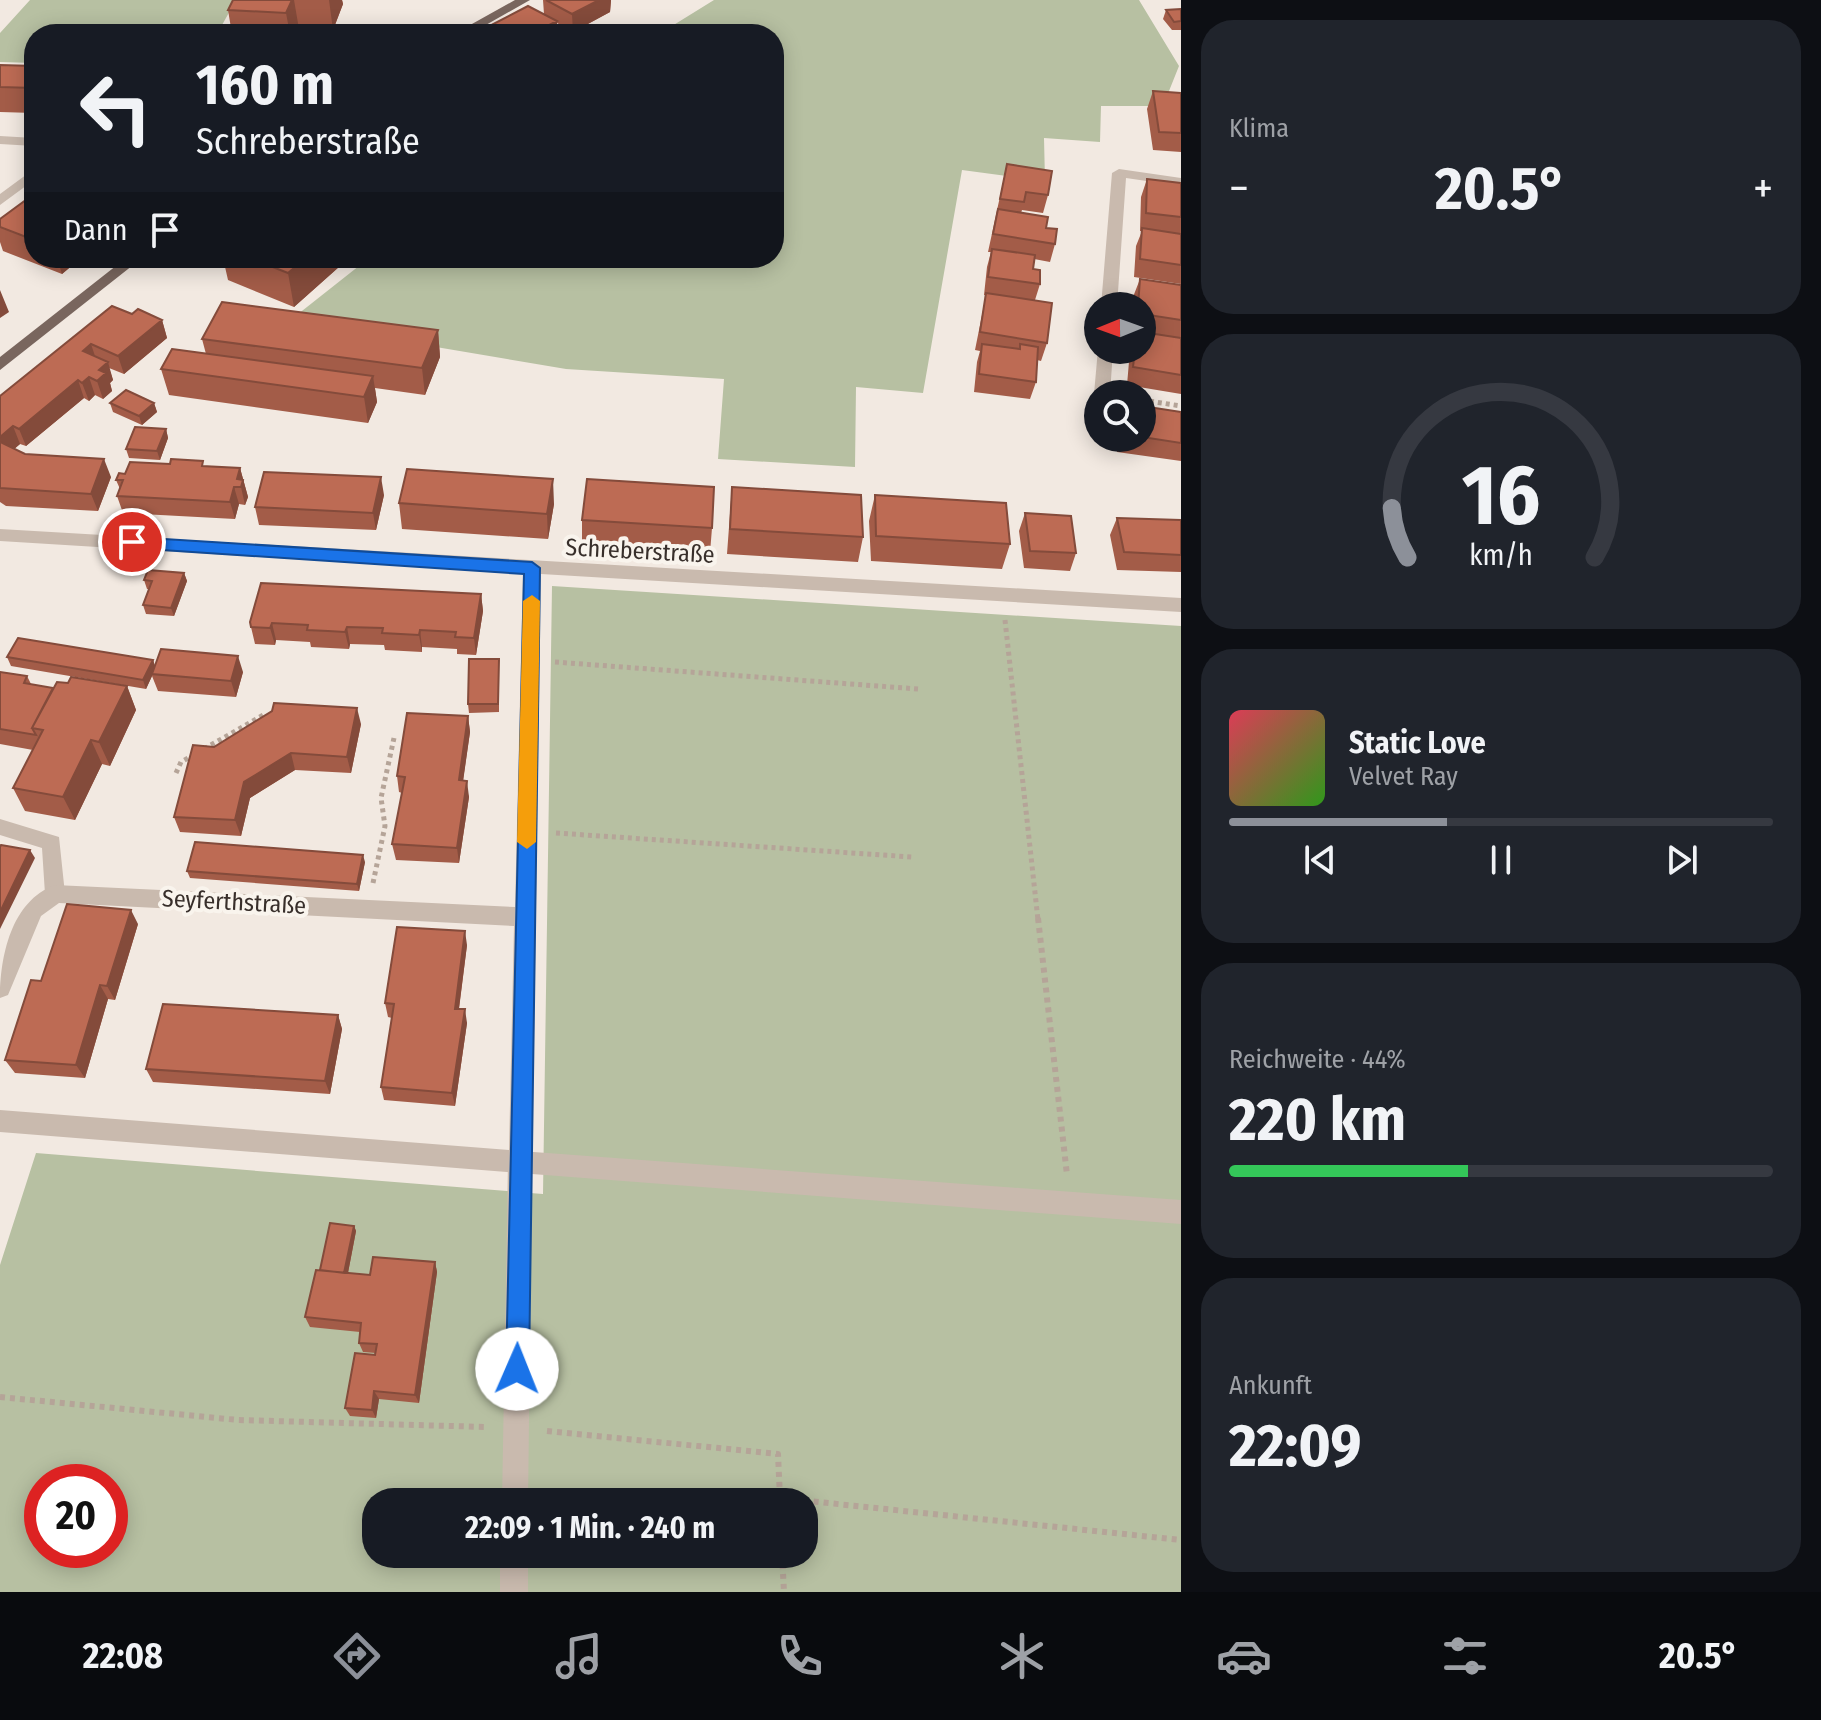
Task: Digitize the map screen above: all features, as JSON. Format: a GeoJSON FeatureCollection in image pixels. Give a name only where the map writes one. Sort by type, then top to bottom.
{"type":"FeatureCollection","features":[{"type":"Feature","properties":{"kind":"main road"},"geometry":{"type":"LineString","coordinates":[[479,24],[524,0]]}},
{"type":"Feature","properties":{"kind":"main road"},"geometry":{"type":"LineString","coordinates":[[0,365],[122,268]]}},
{"type":"Feature","properties":{"kind":"street"},"geometry":{"type":"LineString","coordinates":[[0,140],[24,141]]}},
{"type":"Feature","properties":{"kind":"street"},"geometry":{"type":"LineString","coordinates":[[1110,292],[1119,173],[1181,182]]}},
{"type":"Feature","properties":{"kind":"street"},"geometry":{"type":"LineString","coordinates":[[0,201],[24,181]]}},
{"type":"Feature","properties":{"kind":"street","name":"Schreberstraße"},"geometry":{"type":"LineString","coordinates":[[0,535],[1181,605]]}},
{"type":"Feature","properties":{"kind":"street"},"geometry":{"type":"LineString","coordinates":[[515,1488],[532,568]]}},
{"type":"Feature","properties":{"kind":"street"},"geometry":{"type":"LineString","coordinates":[[0,827],[52,843],[55,894],[33,910],[0,988]]}},
{"type":"Feature","properties":{"kind":"street","name":"Seyferthstraße"},"geometry":{"type":"LineString","coordinates":[[55,894],[525,917]]}},
{"type":"Feature","properties":{"kind":"street"},"geometry":{"type":"LineString","coordinates":[[0,1121],[1181,1212]]}},
{"type":"Feature","properties":{"kind":"street"},"geometry":{"type":"LineString","coordinates":[[514,1568],[514,1592]]}},
{"type":"Feature","properties":{"kind":"path"},"geometry":{"type":"LineString","coordinates":[[1156,402],[1181,406]]}},
{"type":"Feature","properties":{"kind":"path"},"geometry":{"type":"LineString","coordinates":[[1004,596],[1070,1203]]}},
{"type":"Feature","properties":{"kind":"path"},"geometry":{"type":"LineString","coordinates":[[531,657],[551,662],[918,689]]}},
{"type":"Feature","properties":{"kind":"path"},"geometry":{"type":"LineString","coordinates":[[176,773],[181,762],[265,714]]}},
{"type":"Feature","properties":{"kind":"path"},"geometry":{"type":"LineString","coordinates":[[367,909],[385,826],[381,798],[394,738]]}},
{"type":"Feature","properties":{"kind":"path"},"geometry":{"type":"LineString","coordinates":[[527,831],[912,857]]}},
{"type":"Feature","properties":{"kind":"path"},"geometry":{"type":"LineString","coordinates":[[0,1397],[238,1420],[516,1428],[778,1454],[779,1488]]}},
{"type":"Feature","properties":{"kind":"path"},"geometry":{"type":"LineString","coordinates":[[818,1504],[1181,1540]]}},
{"type":"Feature","properties":{"kind":"path"},"geometry":{"type":"LineString","coordinates":[[783,1568],[784,1592]]}},
{"type":"Feature","properties":{"kind":"green space"},"geometry":{"type":"Polygon","coordinates":[[[30,0],[236,0],[223,24],[24,24],[24,63],[0,62],[0,33],[30,0]]]}},
{"type":"Feature","properties":{"kind":"green space"},"geometry":{"type":"Polygon","coordinates":[[[714,0],[1139,0],[1179,66],[1163,106],[1101,106],[1100,142],[1044,138],[1045,181],[962,170],[923,393],[856,387],[855,467],[718,459],[724,379],[566,369],[288,322],[356,268],[784,268],[784,24],[675,24],[714,0]]]}},
{"type":"Feature","properties":{"kind":"green space"},"geometry":{"type":"Polygon","coordinates":[[[552,586],[1181,626],[1181,1592],[0,1592],[0,1265],[36,1153],[543,1194],[552,586]]]}},
{"type":"Feature","properties":{"kind":"building"},"geometry":{"type":"Polygon","coordinates":[[[233,0],[292,0],[286,13],[228,10],[233,0]]]}},
{"type":"Feature","properties":{"kind":"building"},"geometry":{"type":"Polygon","coordinates":[[[546,0],[599,0],[572,14],[546,0]]]}},
{"type":"Feature","properties":{"kind":"building"},"geometry":{"type":"Polygon","coordinates":[[[528,6],[557,21],[551,24],[493,24],[528,6]]]}},
{"type":"Feature","properties":{"kind":"building"},"geometry":{"type":"Polygon","coordinates":[[[1181,9],[1181,21],[1174,22],[1166,10],[1181,9]]]}},
{"type":"Feature","properties":{"kind":"building"},"geometry":{"type":"Polygon","coordinates":[[[0,65],[24,66],[24,88],[0,87],[0,65]]]}},
{"type":"Feature","properties":{"kind":"building"},"geometry":{"type":"Polygon","coordinates":[[[1153,91],[1181,93],[1181,133],[1159,132],[1153,91]]]}},
{"type":"Feature","properties":{"kind":"building"},"geometry":{"type":"Polygon","coordinates":[[[1007,164],[1052,171],[1048,195],[1026,192],[1024,202],[1000,199],[1007,164]]]}},
{"type":"Feature","properties":{"kind":"building"},"geometry":{"type":"Polygon","coordinates":[[[1147,179],[1181,183],[1181,217],[1146,213],[1147,179]]]}},
{"type":"Feature","properties":{"kind":"building"},"geometry":{"type":"Polygon","coordinates":[[[24,201],[24,236],[0,227],[0,219],[24,201]]]}},
{"type":"Feature","properties":{"kind":"building"},"geometry":{"type":"Polygon","coordinates":[[[998,209],[1048,217],[1046,228],[1057,229],[1055,244],[993,234],[998,209]]]}},
{"type":"Feature","properties":{"kind":"building"},"geometry":{"type":"Polygon","coordinates":[[[1142,228],[1181,234],[1181,265],[1140,259],[1142,228]]]}},
{"type":"Feature","properties":{"kind":"building"},"geometry":{"type":"Polygon","coordinates":[[[992,249],[1035,255],[1033,269],[1040,270],[1040,284],[988,277],[992,249]]]}},
{"type":"Feature","properties":{"kind":"building"},"geometry":{"type":"Polygon","coordinates":[[[275,268],[294,268],[288,273],[275,268]]]}},
{"type":"Feature","properties":{"kind":"building"},"geometry":{"type":"Polygon","coordinates":[[[1140,279],[1181,285],[1181,320],[1156,316],[1156,292],[1139,292],[1140,279]]]}},
{"type":"Feature","properties":{"kind":"building"},"geometry":{"type":"Polygon","coordinates":[[[986,293],[1052,303],[1047,343],[980,332],[986,293]]]}},
{"type":"Feature","properties":{"kind":"building"},"geometry":{"type":"Polygon","coordinates":[[[222,302],[438,330],[422,368],[202,339],[222,302]]]}},
{"type":"Feature","properties":{"kind":"building"},"geometry":{"type":"Polygon","coordinates":[[[112,306],[132,314],[138,309],[162,320],[118,356],[91,344],[83,351],[108,362],[99,370],[106,373],[97,381],[89,377],[82,383],[78,380],[19,429],[13,426],[0,437],[0,396],[112,306]]]}},
{"type":"Feature","properties":{"kind":"building"},"geometry":{"type":"Polygon","coordinates":[[[1156,334],[1181,338],[1181,375],[1133,367],[1133,364],[1156,364],[1156,334]]]}},
{"type":"Feature","properties":{"kind":"building"},"geometry":{"type":"Polygon","coordinates":[[[982,344],[1020,349],[1020,344],[1038,347],[1036,382],[979,374],[982,344]]]}},
{"type":"Feature","properties":{"kind":"building"},"geometry":{"type":"Polygon","coordinates":[[[172,349],[373,376],[364,397],[161,369],[172,349]]]}},
{"type":"Feature","properties":{"kind":"building"},"geometry":{"type":"Polygon","coordinates":[[[126,390],[154,403],[139,416],[110,403],[126,390]]]}},
{"type":"Feature","properties":{"kind":"building"},"geometry":{"type":"Polygon","coordinates":[[[1156,408],[1181,412],[1181,443],[1156,439],[1156,408]]]}},
{"type":"Feature","properties":{"kind":"building"},"geometry":{"type":"Polygon","coordinates":[[[135,427],[166,429],[157,451],[126,449],[135,427]]]}},
{"type":"Feature","properties":{"kind":"building"},"geometry":{"type":"Polygon","coordinates":[[[0,442],[25,454],[104,459],[91,494],[0,488],[0,442]]]}},
{"type":"Feature","properties":{"kind":"building"},"geometry":{"type":"Polygon","coordinates":[[[171,459],[203,461],[202,466],[240,468],[237,479],[243,480],[241,487],[234,487],[230,502],[117,496],[123,480],[116,480],[119,473],[125,474],[130,462],[170,464],[171,459]]]}},
{"type":"Feature","properties":{"kind":"building"},"geometry":{"type":"Polygon","coordinates":[[[407,469],[553,479],[547,514],[399,503],[407,469]]]}},
{"type":"Feature","properties":{"kind":"building"},"geometry":{"type":"Polygon","coordinates":[[[264,472],[381,477],[373,513],[255,507],[264,472]]]}},
{"type":"Feature","properties":{"kind":"building"},"geometry":{"type":"Polygon","coordinates":[[[587,479],[714,487],[712,528],[582,520],[587,479]]]}},
{"type":"Feature","properties":{"kind":"building"},"geometry":{"type":"Polygon","coordinates":[[[732,487],[861,495],[863,537],[730,529],[732,487]]]}},
{"type":"Feature","properties":{"kind":"building"},"geometry":{"type":"Polygon","coordinates":[[[875,495],[1006,503],[1010,544],[876,536],[875,495]]]}},
{"type":"Feature","properties":{"kind":"building"},"geometry":{"type":"Polygon","coordinates":[[[1025,513],[1071,516],[1076,553],[1030,551],[1025,513]]]}},
{"type":"Feature","properties":{"kind":"building"},"geometry":{"type":"Polygon","coordinates":[[[1117,518],[1181,520],[1181,555],[1124,552],[1117,518]]]}},
{"type":"Feature","properties":{"kind":"building"},"geometry":{"type":"Polygon","coordinates":[[[148,570],[184,573],[171,608],[143,605],[152,581],[144,580],[148,570]]]}},
{"type":"Feature","properties":{"kind":"building"},"geometry":{"type":"Polygon","coordinates":[[[261,583],[481,594],[474,638],[455,637],[456,632],[420,630],[419,635],[382,633],[383,628],[347,627],[345,632],[307,630],[308,625],[272,623],[270,628],[251,627],[261,583]]]}},
{"type":"Feature","properties":{"kind":"building"},"geometry":{"type":"Polygon","coordinates":[[[18,638],[153,660],[143,680],[7,657],[18,638]]]}},
{"type":"Feature","properties":{"kind":"building"},"geometry":{"type":"Polygon","coordinates":[[[161,649],[238,656],[231,681],[152,674],[161,649]]]}},
{"type":"Feature","properties":{"kind":"building"},"geometry":{"type":"Polygon","coordinates":[[[469,659],[499,659],[498,704],[468,704],[469,659]]]}},
{"type":"Feature","properties":{"kind":"building"},"geometry":{"type":"Polygon","coordinates":[[[0,672],[27,676],[24,683],[53,688],[32,728],[36,735],[0,729],[0,672]]]}},
{"type":"Feature","properties":{"kind":"building"},"geometry":{"type":"Polygon","coordinates":[[[71,677],[127,686],[99,742],[91,740],[63,797],[13,788],[43,730],[32,728],[57,682],[68,683],[71,677]]]}},
{"type":"Feature","properties":{"kind":"building"},"geometry":{"type":"Polygon","coordinates":[[[274,703],[357,708],[347,757],[291,753],[244,782],[235,820],[174,817],[193,745],[214,747],[272,711],[274,703]]]}},
{"type":"Feature","properties":{"kind":"building"},"geometry":{"type":"Polygon","coordinates":[[[407,713],[468,716],[459,780],[467,781],[457,848],[392,844],[405,777],[397,776],[407,713]]]}},
{"type":"Feature","properties":{"kind":"building"},"geometry":{"type":"Polygon","coordinates":[[[195,842],[363,855],[357,884],[187,871],[195,842]]]}},
{"type":"Feature","properties":{"kind":"building"},"geometry":{"type":"Polygon","coordinates":[[[0,847],[30,850],[0,912],[0,847]]]}},
{"type":"Feature","properties":{"kind":"building"},"geometry":{"type":"Polygon","coordinates":[[[67,904],[131,910],[107,986],[100,985],[76,1065],[5,1060],[31,980],[41,981],[67,904]]]}},
{"type":"Feature","properties":{"kind":"building"},"geometry":{"type":"Polygon","coordinates":[[[397,927],[465,931],[455,1009],[465,1009],[452,1093],[381,1087],[394,1004],[385,1003],[397,927]]]}},
{"type":"Feature","properties":{"kind":"building"},"geometry":{"type":"Polygon","coordinates":[[[163,1004],[338,1015],[325,1081],[146,1069],[163,1004]]]}},
{"type":"Feature","properties":{"kind":"building"},"geometry":{"type":"Polygon","coordinates":[[[330,1223],[354,1226],[344,1273],[320,1270],[330,1223]]]}},
{"type":"Feature","properties":{"kind":"building"},"geometry":{"type":"Polygon","coordinates":[[[373,1257],[435,1262],[415,1395],[374,1391],[372,1410],[345,1408],[355,1353],[375,1355],[377,1344],[359,1343],[361,1323],[305,1317],[316,1270],[370,1275],[373,1257]]]}},
{"type":"Feature","properties":{"kind":"slow traffic"},"geometry":{"type":"LineString","coordinates":[[527,842],[532,601]]}},
{"type":"Feature","properties":{"kind":"route"},"geometry":{"type":"LineString","coordinates":[[132,542],[532,568],[517,1369]]}}]}
